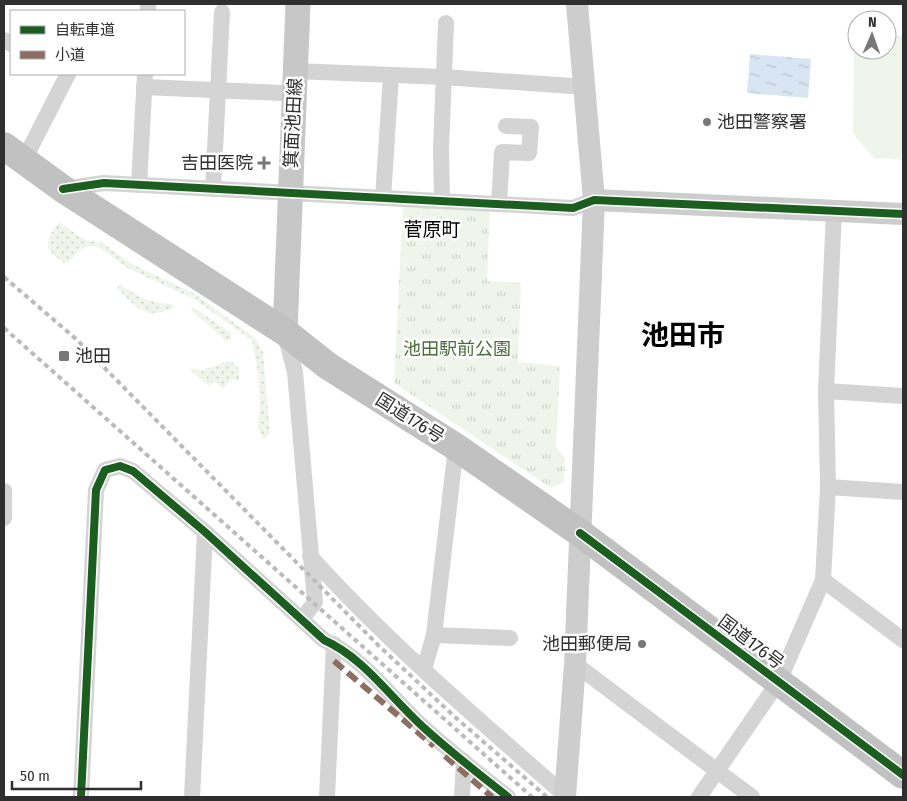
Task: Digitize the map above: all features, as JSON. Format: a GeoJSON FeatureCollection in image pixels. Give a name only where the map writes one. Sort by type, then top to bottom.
{"type":"FeatureCollection","features":[{"type":"Feature","properties":{"kind":"highway","name":"国道176号"},"geometry":{"type":"LineString","coordinates":[[14,153],[64,189],[285,332],[328,366],[456,447],[580,533],[903,775]]}},
{"type":"Feature","properties":{"kind":"main road","name":"箕面池田線"},"geometry":{"type":"LineString","coordinates":[[285,332],[298,4]]}},
{"type":"Feature","properties":{"kind":"street"},"geometry":{"type":"LineString","coordinates":[[566,797],[575,664],[594,200],[586,87],[577,4]]}},
{"type":"Feature","properties":{"kind":"street"},"geometry":{"type":"LineString","coordinates":[[213,189],[222,12]]}},
{"type":"Feature","properties":{"kind":"street"},"geometry":{"type":"LineString","coordinates":[[442,201],[443,159],[441,149],[446,23]]}},
{"type":"Feature","properties":{"kind":"street"},"geometry":{"type":"LineString","coordinates":[[295,71],[443,77],[586,87]]}},
{"type":"Feature","properties":{"kind":"street"},"geometry":{"type":"LineString","coordinates":[[14,153],[67,75]]}},
{"type":"Feature","properties":{"kind":"street"},"geometry":{"type":"LineString","coordinates":[[383,198],[391,75]]}},
{"type":"Feature","properties":{"kind":"street"},"geometry":{"type":"LineString","coordinates":[[139,185],[144,80],[218,90],[282,92]]}},
{"type":"Feature","properties":{"kind":"street"},"geometry":{"type":"LineString","coordinates":[[499,204],[502,152],[529,153],[530,127],[506,126]]}},
{"type":"Feature","properties":{"kind":"street"},"geometry":{"type":"LineString","coordinates":[[64,189],[104,183],[573,208],[594,200],[903,214]]}},
{"type":"Feature","properties":{"kind":"street"},"geometry":{"type":"LineString","coordinates":[[698,797],[718,771],[779,681],[823,580],[828,487],[826,391],[834,211]]}},
{"type":"Feature","properties":{"kind":"street"},"geometry":{"type":"LineString","coordinates":[[285,332],[295,372],[315,602],[302,619]]}},
{"type":"Feature","properties":{"kind":"street"},"geometry":{"type":"LineString","coordinates":[[826,391],[903,396]]}},
{"type":"Feature","properties":{"kind":"street"},"geometry":{"type":"LineString","coordinates":[[424,669],[434,634],[456,447]]}},
{"type":"Feature","properties":{"kind":"street"},"geometry":{"type":"LineString","coordinates":[[81,797],[96,490],[105,470],[120,466],[134,471],[205,532],[324,640],[334,644],[390,691],[421,725],[508,797]]}},
{"type":"Feature","properties":{"kind":"street"},"geometry":{"type":"LineString","coordinates":[[828,487],[903,492]]}},
{"type":"Feature","properties":{"kind":"street"},"geometry":{"type":"LineString","coordinates":[[4,491],[4,518]]}},
{"type":"Feature","properties":{"kind":"street"},"geometry":{"type":"LineString","coordinates":[[192,797],[205,532]]}},
{"type":"Feature","properties":{"kind":"street"},"geometry":{"type":"LineString","coordinates":[[310,556],[334,582],[424,669],[566,797]]}},
{"type":"Feature","properties":{"kind":"street"},"geometry":{"type":"LineString","coordinates":[[823,580],[903,640]]}},
{"type":"Feature","properties":{"kind":"street"},"geometry":{"type":"LineString","coordinates":[[434,634],[510,638]]}},
{"type":"Feature","properties":{"kind":"street"},"geometry":{"type":"LineString","coordinates":[[327,797],[334,644]]}},
{"type":"Feature","properties":{"kind":"street"},"geometry":{"type":"LineString","coordinates":[[575,664],[752,797]]}},
{"type":"Feature","properties":{"kind":"street"},"geometry":{"type":"LineString","coordinates":[[462,797],[464,761]]}},
{"type":"Feature","properties":{"kind":"green space"},"geometry":{"type":"Polygon","coordinates":[[[897,36],[903,36],[903,160],[874,158],[853,134],[854,60],[897,60],[897,36]]]}},
{"type":"Feature","properties":{"kind":"green space","name":"池田駅前公園"},"geometry":{"type":"Polygon","coordinates":[[[403,205],[490,209],[487,281],[521,283],[518,362],[560,366],[556,447],[565,458],[564,482],[551,488],[394,383],[403,205]]]}},
{"type":"Feature","properties":{"kind":"green space"},"geometry":{"type":"Polygon","coordinates":[[[59,222],[85,240],[101,242],[132,264],[195,294],[256,339],[263,352],[270,433],[264,440],[258,427],[260,402],[258,373],[252,340],[194,299],[129,269],[97,246],[81,249],[71,260],[64,263],[52,253],[48,244],[59,222]]]}},
{"type":"Feature","properties":{"kind":"green space"},"geometry":{"type":"Polygon","coordinates":[[[120,284],[144,298],[157,303],[172,304],[174,308],[156,313],[143,310],[131,302],[117,288],[120,284]]]}},
{"type":"Feature","properties":{"kind":"green space"},"geometry":{"type":"Polygon","coordinates":[[[193,307],[231,333],[231,339],[225,340],[191,310],[193,307]]]}},
{"type":"Feature","properties":{"kind":"green space"},"geometry":{"type":"Polygon","coordinates":[[[228,361],[234,363],[239,369],[239,380],[232,379],[223,389],[214,381],[209,386],[188,368],[203,370],[228,361]]]}},
{"type":"Feature","properties":{"kind":"water"},"geometry":{"type":"Polygon","coordinates":[[[750,54],[811,59],[808,98],[747,93],[750,54]]]}},
{"type":"Feature","properties":{"kind":"railway"},"geometry":{"type":"LineString","coordinates":[[4,277],[76,339],[379,646],[455,717],[547,797]]}},
{"type":"Feature","properties":{"kind":"railway"},"geometry":{"type":"LineString","coordinates":[[4,328],[532,797]]}},
{"type":"Feature","properties":{"kind":"marked path"},"geometry":{"type":"LineString","coordinates":[[334,661],[434,746]]}},
{"type":"Feature","properties":{"kind":"marked path"},"geometry":{"type":"LineString","coordinates":[[445,756],[492,797]]}},
{"type":"Feature","properties":{"kind":"cycle path"},"geometry":{"type":"LineString","coordinates":[[63,189],[104,183],[573,208],[594,200],[903,214]]}},
{"type":"Feature","properties":{"kind":"cycle path"},"geometry":{"type":"LineString","coordinates":[[81,797],[96,490],[105,470],[120,466],[133,471],[205,532],[324,640],[352,657],[364,667],[432,735],[508,797]]}},
{"type":"Feature","properties":{"kind":"cycle path"},"geometry":{"type":"LineString","coordinates":[[580,533],[903,775]]}},
{"type":"Feature","properties":{"kind":"place","name":"池田警察署"},"geometry":{"type":"Point","coordinates":[707,122]}},
{"type":"Feature","properties":{"kind":"place","name":"吉田医院"},"geometry":{"type":"Point","coordinates":[264,163]}},
{"type":"Feature","properties":{"kind":"place","name":"池田"},"geometry":{"type":"Point","coordinates":[64,356]}},
{"type":"Feature","properties":{"kind":"place","name":"池田郵便局"},"geometry":{"type":"Point","coordinates":[642,644]}},
{"type":"Feature","properties":{"kind":"district","name":"菅原町"},"geometry":{"type":"Point","coordinates":[432,229]}},
{"type":"Feature","properties":{"kind":"district","name":"池田市"},"geometry":{"type":"Point","coordinates":[683,335]}}]}
